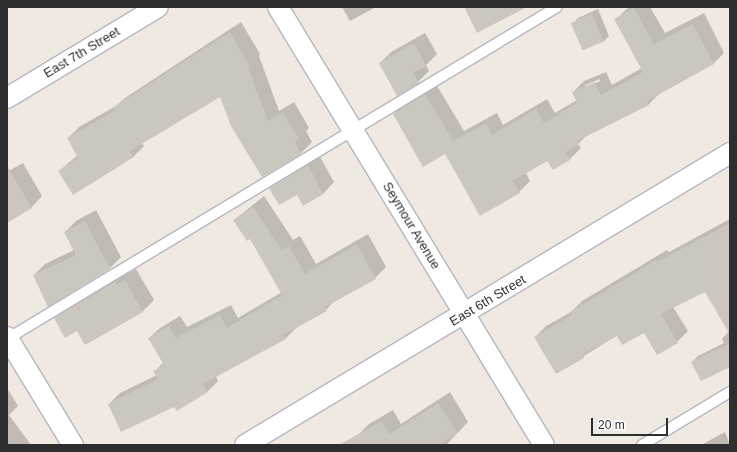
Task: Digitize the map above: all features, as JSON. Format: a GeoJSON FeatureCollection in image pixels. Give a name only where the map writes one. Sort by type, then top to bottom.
{"type":"FeatureCollection","features":[{"type":"Feature","properties":{"kind":"street","name":"East 7th Street"},"geometry":{"type":"LineString","coordinates":[[7,98],[158,7]]}},
{"type":"Feature","properties":{"kind":"street","name":"Seymour Avenue"},"geometry":{"type":"LineString","coordinates":[[278,7],[544,445]]}},
{"type":"Feature","properties":{"kind":"street","name":"East 6th Street"},"geometry":{"type":"LineString","coordinates":[[245,445],[465,315],[730,153]]}},
{"type":"Feature","properties":{"kind":"street"},"geometry":{"type":"LineString","coordinates":[[7,338],[73,445]]}},
{"type":"Feature","properties":{"kind":"lane"},"geometry":{"type":"LineString","coordinates":[[7,338],[557,7]]}},
{"type":"Feature","properties":{"kind":"lane"},"geometry":{"type":"LineString","coordinates":[[642,445],[730,392]]}},
{"type":"Feature","properties":{"kind":"building"},"geometry":{"type":"Polygon","coordinates":[[[464,7],[527,7],[477,33],[464,7]]]}},
{"type":"Feature","properties":{"kind":"building"},"geometry":{"type":"Polygon","coordinates":[[[634,8],[654,44],[693,24],[714,64],[647,101],[649,105],[577,141],[579,144],[566,152],[570,160],[553,170],[547,161],[513,181],[520,193],[480,216],[445,154],[423,167],[393,114],[425,94],[453,141],[486,123],[492,135],[536,109],[544,123],[577,103],[572,92],[595,82],[601,95],[643,72],[614,19],[634,8]]]}},
{"type":"Feature","properties":{"kind":"building"},"geometry":{"type":"Polygon","coordinates":[[[592,14],[604,42],[583,51],[571,23],[592,14]]]}},
{"type":"Feature","properties":{"kind":"building"},"geometry":{"type":"Polygon","coordinates":[[[230,32],[250,66],[248,67],[268,121],[283,112],[299,139],[295,142],[301,154],[262,177],[231,126],[220,97],[130,151],[134,157],[73,195],[58,171],[78,158],[67,138],[114,111],[112,108],[230,32]]]}},
{"type":"Feature","properties":{"kind":"building"},"geometry":{"type":"Polygon","coordinates":[[[414,43],[426,66],[413,73],[419,83],[397,96],[379,63],[414,43]]]}},
{"type":"Feature","properties":{"kind":"building"},"geometry":{"type":"Polygon","coordinates":[[[308,165],[323,194],[303,206],[297,195],[279,205],[269,188],[308,165]]]}},
{"type":"Feature","properties":{"kind":"building"},"geometry":{"type":"Polygon","coordinates":[[[7,166],[32,208],[7,223],[7,166]]]}},
{"type":"Feature","properties":{"kind":"building"},"geometry":{"type":"Polygon","coordinates":[[[253,207],[282,250],[289,246],[305,274],[357,244],[376,279],[325,307],[327,311],[283,335],[286,339],[203,384],[208,392],[177,411],[174,407],[121,432],[108,404],[158,379],[153,371],[164,365],[148,338],[169,326],[176,338],[220,315],[227,328],[282,295],[250,239],[247,241],[233,220],[253,207]]]}},
{"type":"Feature","properties":{"kind":"building"},"geometry":{"type":"Polygon","coordinates":[[[85,221],[110,269],[48,307],[33,275],[76,255],[64,232],[85,221]]]}},
{"type":"Feature","properties":{"kind":"building"},"geometry":{"type":"Polygon","coordinates":[[[730,223],[730,335],[705,292],[661,314],[678,343],[657,355],[644,333],[622,345],[617,336],[583,354],[584,358],[556,374],[534,337],[572,315],[570,312],[656,260],[657,262],[730,223]]]}},
{"type":"Feature","properties":{"kind":"building"},"geometry":{"type":"Polygon","coordinates":[[[125,280],[143,312],[85,345],[77,331],[65,338],[54,318],[116,281],[118,284],[125,280]]]}},
{"type":"Feature","properties":{"kind":"building"},"geometry":{"type":"Polygon","coordinates":[[[730,343],[730,367],[701,381],[691,362],[730,343]]]}},
{"type":"Feature","properties":{"kind":"building"},"geometry":{"type":"Polygon","coordinates":[[[438,403],[458,433],[440,445],[339,445],[381,421],[389,434],[438,403]]]}}]}
